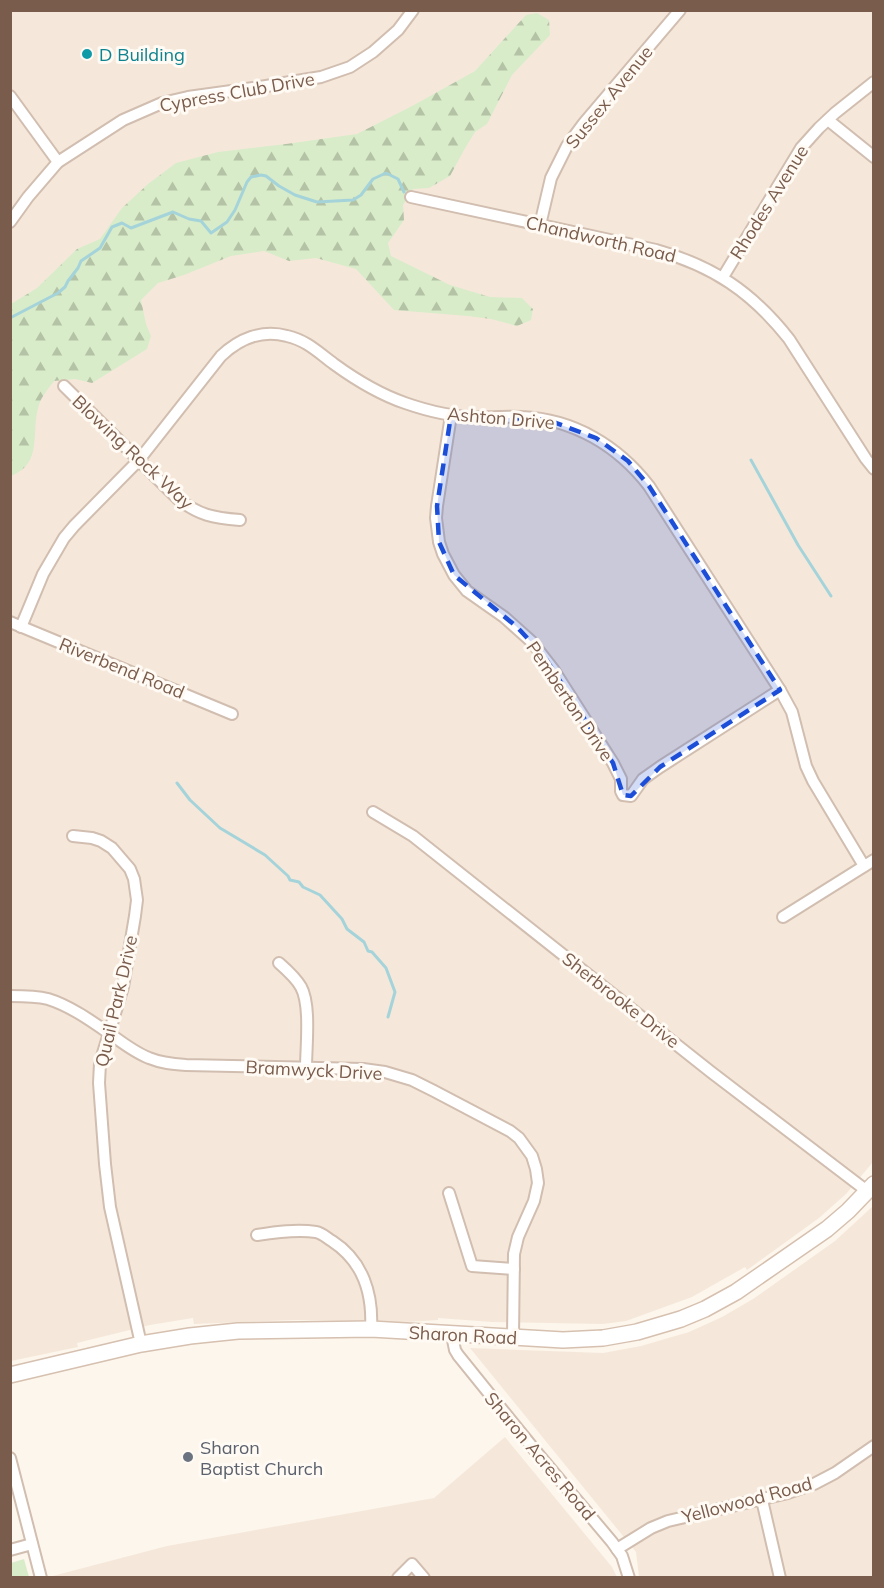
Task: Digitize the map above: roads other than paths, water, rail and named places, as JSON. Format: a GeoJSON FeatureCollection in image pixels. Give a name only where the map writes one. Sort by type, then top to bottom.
{"type":"FeatureCollection","features":[{"type":"Feature","properties":{"kind":"main road","name":"Sharon Road"},"geometry":{"type":"LineString","coordinates":[[10,1375],[141,1344],[190,1336],[238,1332],[371,1329],[563,1340],[614,1337],[648,1330],[705,1309],[782,1262],[827,1229],[870,1188]]}},
{"type":"Feature","properties":{"kind":"street","name":"Cypress Club Drive"},"geometry":{"type":"LineString","coordinates":[[10,222],[58,162],[123,120],[162,103],[321,77],[351,67],[373,52],[398,30],[413,10]]}},
{"type":"Feature","properties":{"kind":"street","name":"Sussex Avenue"},"geometry":{"type":"LineString","coordinates":[[540,225],[551,178],[567,146],[680,10]]}},
{"type":"Feature","properties":{"kind":"street","name":"Rhodes Avenue"},"geometry":{"type":"LineString","coordinates":[[723,278],[801,148],[819,128],[873,82]]}},
{"type":"Feature","properties":{"kind":"street"},"geometry":{"type":"LineString","coordinates":[[10,96],[58,162]]}},
{"type":"Feature","properties":{"kind":"street"},"geometry":{"type":"LineString","coordinates":[[828,120],[873,157]]}},
{"type":"Feature","properties":{"kind":"street","name":"Chandworth Road"},"geometry":{"type":"LineString","coordinates":[[411,197],[656,250],[689,260],[723,278],[747,294],[789,339],[873,469]]}},
{"type":"Feature","properties":{"kind":"street","name":"Ashton Drive"},"geometry":{"type":"LineString","coordinates":[[16,624],[64,538],[139,460],[221,356],[239,342],[259,335],[287,336],[301,340],[370,388],[406,404],[452,415],[548,420],[580,430],[596,438],[628,461],[649,486],[780,690],[795,721],[806,766],[813,781],[869,863]]}},
{"type":"Feature","properties":{"kind":"street","name":"Blowing Rock Way"},"geometry":{"type":"LineString","coordinates":[[64,386],[178,499],[205,515],[240,520]]}},
{"type":"Feature","properties":{"kind":"street","name":"Pemberton Drive"},"geometry":{"type":"LineString","coordinates":[[452,415],[436,512],[439,542],[448,565],[467,591],[517,627],[544,656],[613,763],[621,779],[623,795],[631,796],[643,779],[660,766],[780,690]]}},
{"type":"Feature","properties":{"kind":"street","name":"Riverbend Road"},"geometry":{"type":"LineString","coordinates":[[16,624],[232,714]]}},
{"type":"Feature","properties":{"kind":"street","name":"Sherbrooke Drive"},"geometry":{"type":"LineString","coordinates":[[373,812],[413,836],[711,1072],[870,1188]]}},
{"type":"Feature","properties":{"kind":"street","name":"Quail Park Drive"},"geometry":{"type":"LineString","coordinates":[[73,836],[92,838],[111,848],[130,869],[137,900],[123,987],[99,1072],[110,1207],[141,1344]]}},
{"type":"Feature","properties":{"kind":"street"},"geometry":{"type":"LineString","coordinates":[[783,917],[869,863]]}},
{"type":"Feature","properties":{"kind":"street"},"geometry":{"type":"LineString","coordinates":[[279,963],[303,989],[306,1001],[306,1068]]}},
{"type":"Feature","properties":{"kind":"street","name":"Bramwyck Drive"},"geometry":{"type":"LineString","coordinates":[[10,996],[47,999],[69,1009],[135,1051],[165,1063],[368,1070],[398,1075],[510,1131],[519,1138],[532,1156],[537,1183],[534,1201],[518,1237],[514,1254],[513,1337]]}},
{"type":"Feature","properties":{"kind":"street"},"geometry":{"type":"LineString","coordinates":[[449,1193],[472,1266],[514,1269]]}},
{"type":"Feature","properties":{"kind":"street"},"geometry":{"type":"LineString","coordinates":[[257,1235],[301,1231],[319,1233],[339,1245],[361,1269],[372,1316],[371,1329]]}},
{"type":"Feature","properties":{"kind":"street","name":"Sharon Acres Road"},"geometry":{"type":"LineString","coordinates":[[452,1335],[458,1355],[617,1549],[626,1567],[628,1578]]}},
{"type":"Feature","properties":{"kind":"street","name":"Yellowood Road"},"geometry":{"type":"LineString","coordinates":[[617,1549],[651,1528],[668,1521],[762,1500],[814,1484],[835,1473],[873,1446]]}},
{"type":"Feature","properties":{"kind":"street"},"geometry":{"type":"LineString","coordinates":[[10,1458],[40,1578]]}},
{"type":"Feature","properties":{"kind":"street"},"geometry":{"type":"LineString","coordinates":[[762,1500],[780,1578]]}},
{"type":"Feature","properties":{"kind":"street"},"geometry":{"type":"LineString","coordinates":[[10,1550],[32,1544]]}},
{"type":"Feature","properties":{"kind":"street"},"geometry":{"type":"LineString","coordinates":[[398,1578],[412,1564],[424,1578]]}},
{"type":"Feature","properties":{"kind":"waterway"},"geometry":{"type":"LineString","coordinates":[[10,318],[65,287],[81,261],[100,248],[112,227],[122,223],[131,228],[173,212],[201,221],[211,233],[227,222],[251,177],[266,176],[295,195],[317,202],[353,200],[361,195],[373,179],[386,173],[398,179],[404,192]]}},
{"type":"Feature","properties":{"kind":"waterway"},"geometry":{"type":"LineString","coordinates":[[751,460],[798,545],[831,596]]}},
{"type":"Feature","properties":{"kind":"waterway"},"geometry":{"type":"LineString","coordinates":[[177,783],[190,800],[220,828],[265,855],[290,880],[299,882],[303,887],[320,895],[342,919],[347,929],[364,942],[368,951],[372,952],[386,968],[395,992],[388,1017]]}},
{"type":"Feature","properties":{"kind":"place","name":"D Building"},"geometry":{"type":"Point","coordinates":[87,54]}},
{"type":"Feature","properties":{"kind":"place","name":"Sharon Baptist Church"},"geometry":{"type":"Point","coordinates":[188,1457]}}]}
